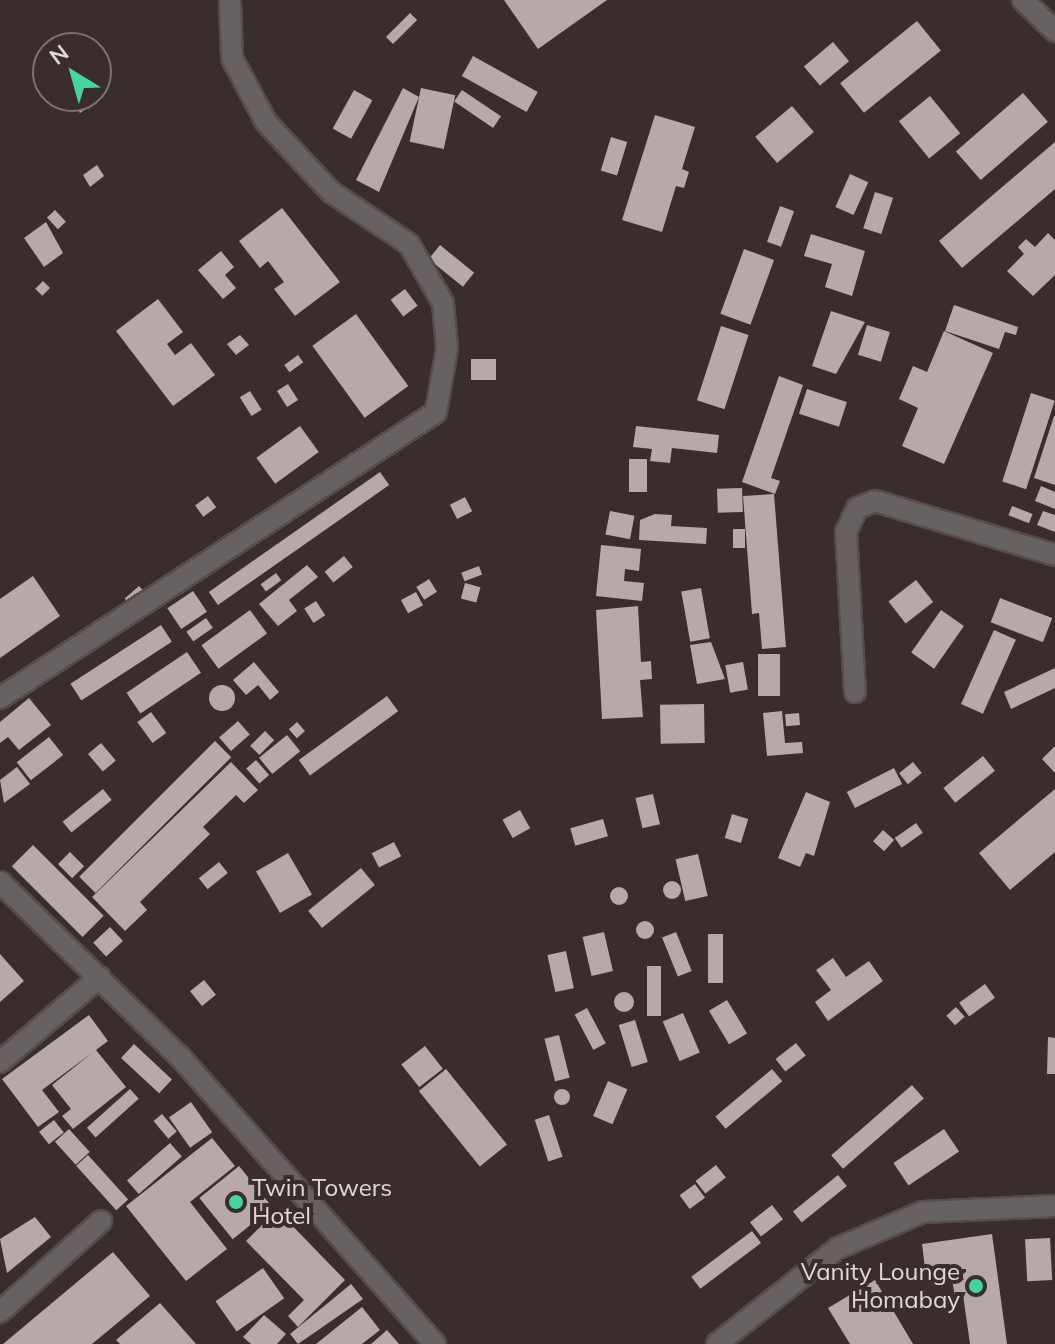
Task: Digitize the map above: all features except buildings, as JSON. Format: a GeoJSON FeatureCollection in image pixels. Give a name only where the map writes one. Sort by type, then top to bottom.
{"type":"FeatureCollection","features":[{"type":"Feature","properties":{"kind":"street"},"geometry":{"type":"LineString","coordinates":[[0,698],[436,412],[447,348],[443,303],[409,244],[331,192],[266,122],[232,58],[230,0]]}},
{"type":"Feature","properties":{"kind":"street"},"geometry":{"type":"LineString","coordinates":[[1023,0],[1055,31]]}},
{"type":"Feature","properties":{"kind":"street"},"geometry":{"type":"LineString","coordinates":[[855,692],[846,532],[857,508],[875,501],[1055,555]]}},
{"type":"Feature","properties":{"kind":"street"},"geometry":{"type":"LineString","coordinates":[[0,882],[100,977],[435,1344]]}},
{"type":"Feature","properties":{"kind":"street"},"geometry":{"type":"LineString","coordinates":[[0,1062],[100,977]]}},
{"type":"Feature","properties":{"kind":"street"},"geometry":{"type":"LineString","coordinates":[[717,1344],[838,1248],[923,1212],[1055,1206]]}},
{"type":"Feature","properties":{"kind":"street"},"geometry":{"type":"LineString","coordinates":[[0,1312],[101,1221]]}},
{"type":"Feature","properties":{"kind":"place","name":"Twin Towers Hotel"},"geometry":{"type":"Point","coordinates":[236,1202]}},
{"type":"Feature","properties":{"kind":"place","name":"Vanity Lounge Homabay"},"geometry":{"type":"Point","coordinates":[976,1286]}}]}
